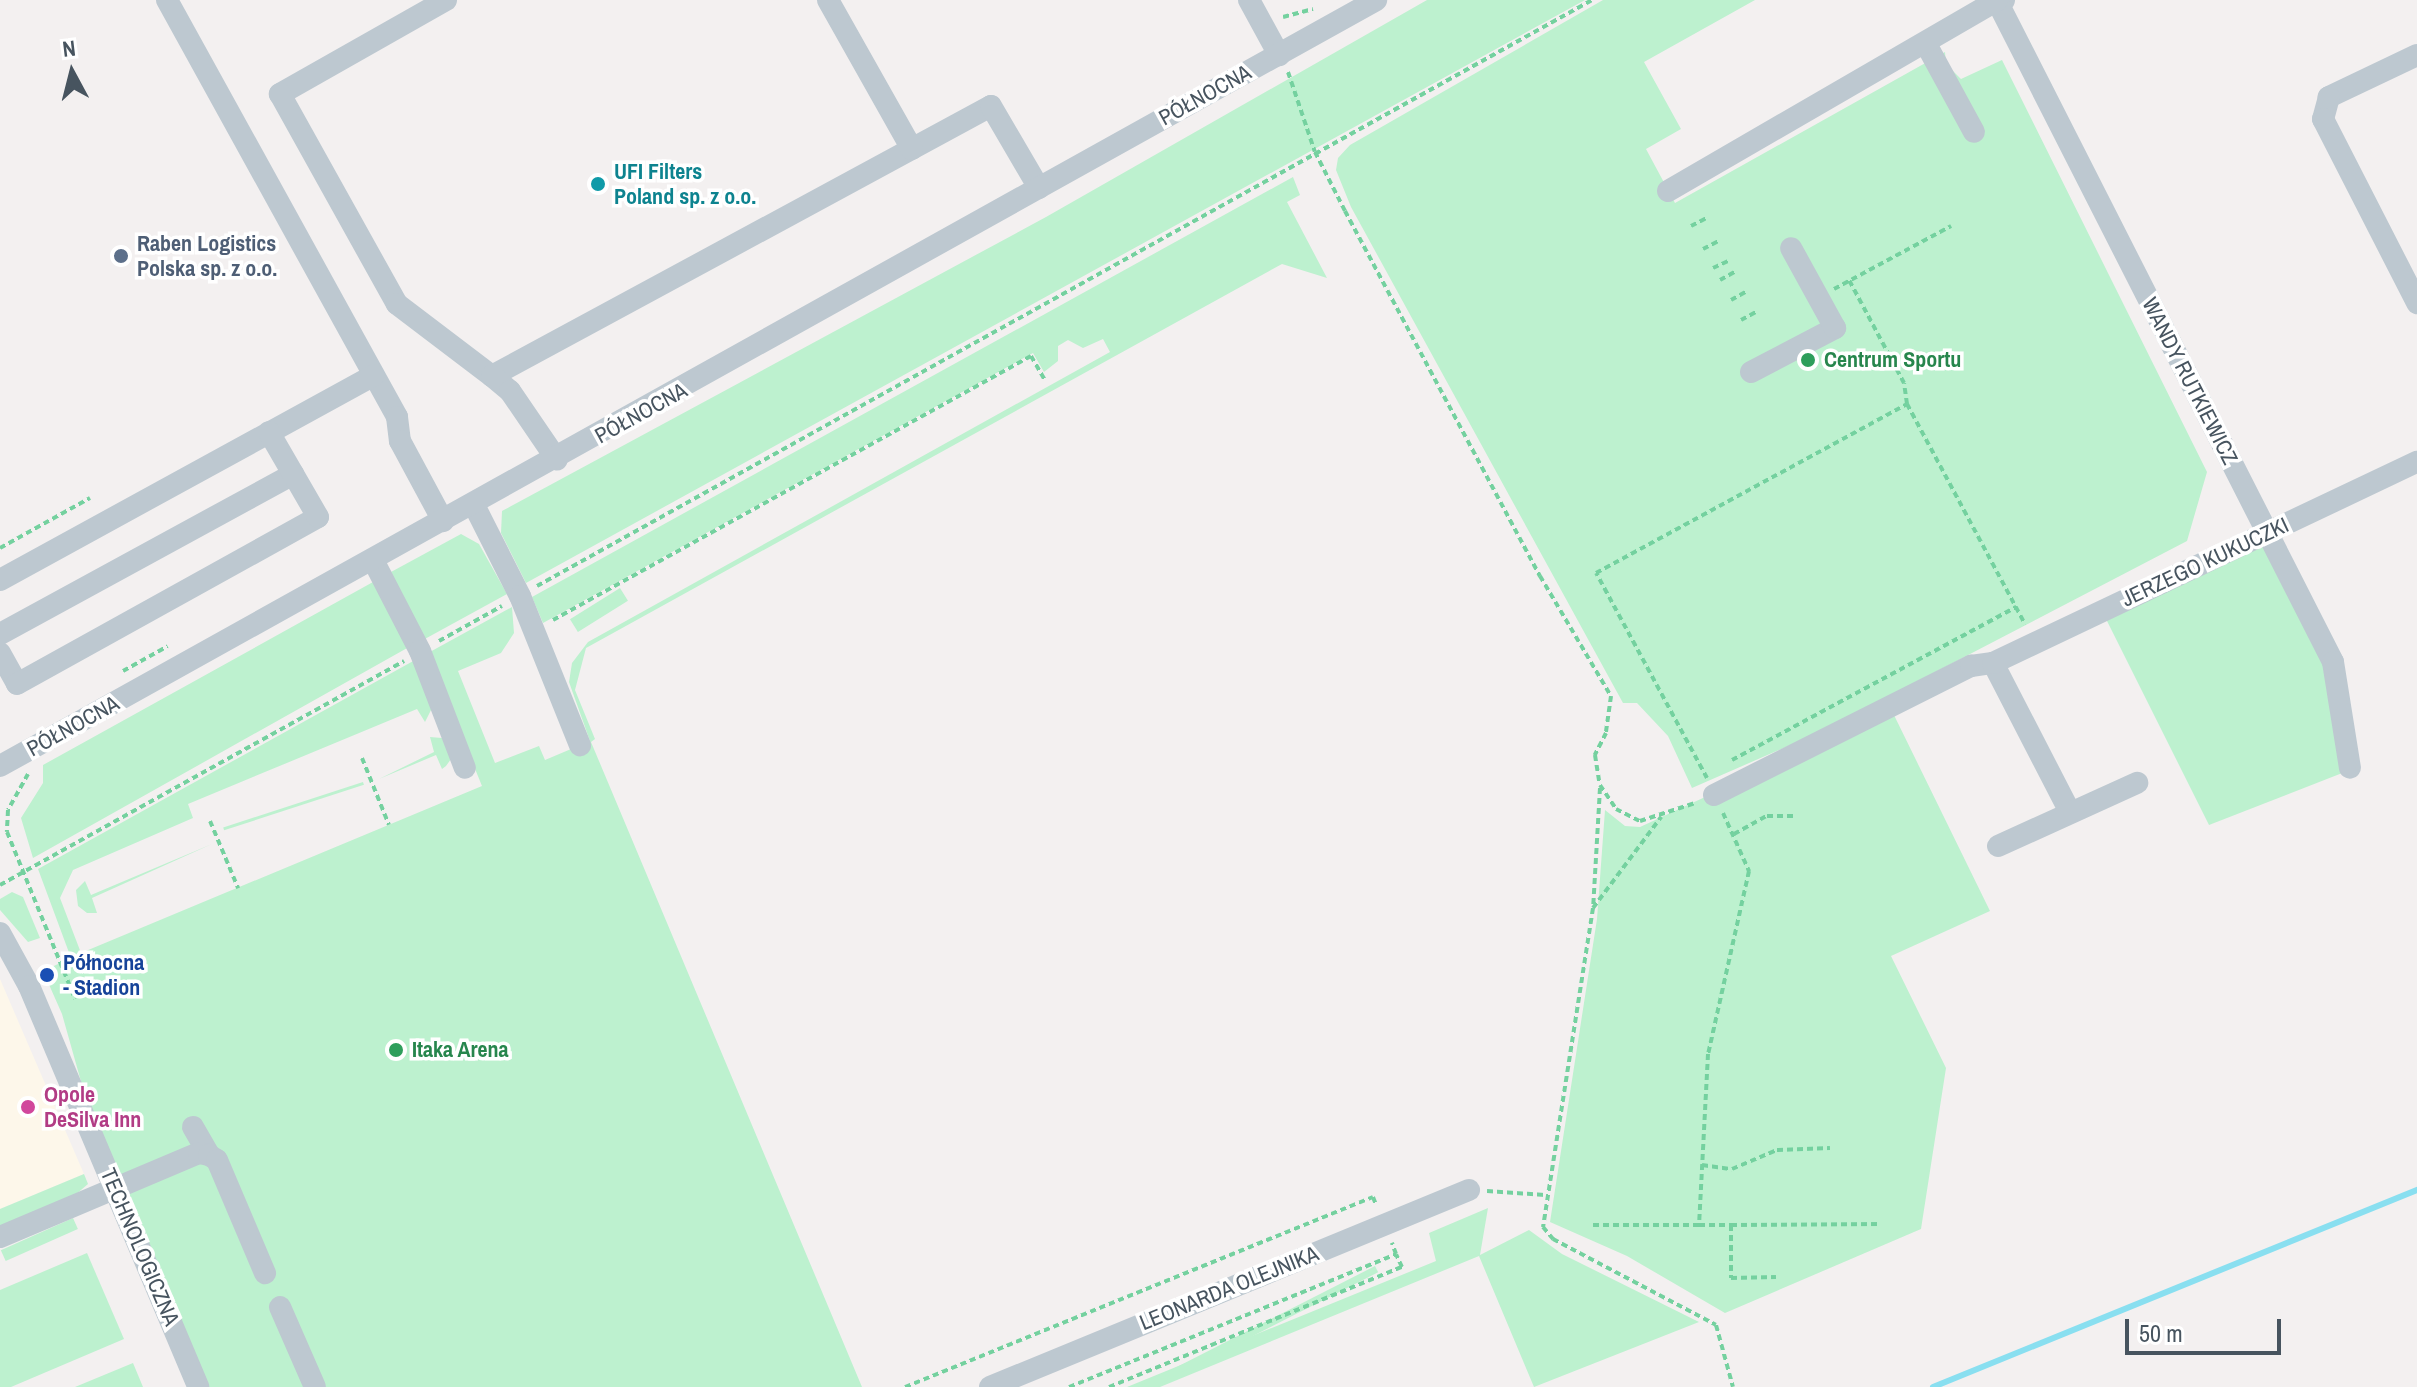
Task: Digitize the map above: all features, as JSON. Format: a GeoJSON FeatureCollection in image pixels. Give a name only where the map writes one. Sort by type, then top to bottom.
{"type":"FeatureCollection","features":[{"type":"Feature","properties":{"kind":"street"},"geometry":{"type":"LineString","coordinates":[[167,0],[397,417],[400,441],[443,521]]}},
{"type":"Feature","properties":{"kind":"street"},"geometry":{"type":"LineString","coordinates":[[446,0],[280,94],[397,304],[510,391],[557,460]]}},
{"type":"Feature","properties":{"kind":"street"},"geometry":{"type":"LineString","coordinates":[[828,0],[912,149]]}},
{"type":"Feature","properties":{"kind":"street"},"geometry":{"type":"LineString","coordinates":[[1249,0],[1279,55]]}},
{"type":"Feature","properties":{"kind":"street","name":"PÓŁNOCNA"},"geometry":{"type":"LineString","coordinates":[[1,767],[557,460],[1376,0]]}},
{"type":"Feature","properties":{"kind":"street","name":"WANDY RUTKIEWICZ"},"geometry":{"type":"LineString","coordinates":[[1668,191],[2000,1],[2333,662],[2350,768]]}},
{"type":"Feature","properties":{"kind":"street"},"geometry":{"type":"LineString","coordinates":[[1926,44],[1974,132]]}},
{"type":"Feature","properties":{"kind":"street"},"geometry":{"type":"LineString","coordinates":[[2417,55],[2329,97],[2323,119],[2417,303]]}},
{"type":"Feature","properties":{"kind":"street"},"geometry":{"type":"LineString","coordinates":[[492,376],[991,106],[1039,188]]}},
{"type":"Feature","properties":{"kind":"street"},"geometry":{"type":"LineString","coordinates":[[1751,372],[1835,328],[1791,248]]}},
{"type":"Feature","properties":{"kind":"street"},"geometry":{"type":"LineString","coordinates":[[0,580],[374,375]]}},
{"type":"Feature","properties":{"kind":"street"},"geometry":{"type":"LineString","coordinates":[[0,653],[17,684],[318,517],[269,432]]}},
{"type":"Feature","properties":{"kind":"street","name":"JERZEGO KUKUCZKI"},"geometry":{"type":"LineString","coordinates":[[1710,784],[1971,666],[1993,663],[2417,462]]}},
{"type":"Feature","properties":{"kind":"street"},"geometry":{"type":"LineString","coordinates":[[0,634],[293,474]]}},
{"type":"Feature","properties":{"kind":"street"},"geometry":{"type":"LineString","coordinates":[[474,505],[520,596],[531,631],[580,745]]}},
{"type":"Feature","properties":{"kind":"street"},"geometry":{"type":"LineString","coordinates":[[373,560],[420,651],[465,768]]}},
{"type":"Feature","properties":{"kind":"street"},"geometry":{"type":"LineString","coordinates":[[1993,663],[2070,812]]}},
{"type":"Feature","properties":{"kind":"street"},"geometry":{"type":"LineString","coordinates":[[1998,846],[2137,783]]}},
{"type":"Feature","properties":{"kind":"street","name":"TECHNOLOGICZNA"},"geometry":{"type":"LineString","coordinates":[[0,933],[29,986],[198,1387]]}},
{"type":"Feature","properties":{"kind":"street"},"geometry":{"type":"LineString","coordinates":[[193,1127],[209,1155]]}},
{"type":"Feature","properties":{"kind":"street"},"geometry":{"type":"LineString","coordinates":[[0,1237],[199,1153],[217,1160],[265,1273]]}},
{"type":"Feature","properties":{"kind":"street","name":"LEONARDA OLEJNIKA"},"geometry":{"type":"LineString","coordinates":[[990,1387],[1469,1190]]}},
{"type":"Feature","properties":{"kind":"street"},"geometry":{"type":"LineString","coordinates":[[280,1307],[315,1387]]}},
{"type":"Feature","properties":{"kind":"path"},"geometry":{"type":"LineString","coordinates":[[0,885],[1592,0]]}},
{"type":"Feature","properties":{"kind":"path"},"geometry":{"type":"LineString","coordinates":[[1279,55],[1316,144],[1315,152],[1540,576],[1611,696],[1606,733],[1595,755],[1600,785],[1593,908],[1545,1195],[1543,1227],[1553,1239],[1716,1325],[1733,1387]]}},
{"type":"Feature","properties":{"kind":"path"},"geometry":{"type":"LineString","coordinates":[[1691,226],[1707,218]]}},
{"type":"Feature","properties":{"kind":"path"},"geometry":{"type":"LineString","coordinates":[[1818,298],[1951,226]]}},
{"type":"Feature","properties":{"kind":"path"},"geometry":{"type":"LineString","coordinates":[[1703,249],[1719,241]]}},
{"type":"Feature","properties":{"kind":"path"},"geometry":{"type":"LineString","coordinates":[[1713,268],[1730,260]]}},
{"type":"Feature","properties":{"kind":"path"},"geometry":{"type":"LineString","coordinates":[[1720,280],[1736,271]]}},
{"type":"Feature","properties":{"kind":"path"},"geometry":{"type":"LineString","coordinates":[[1849,280],[1904,383],[1907,404],[2036,642]]}},
{"type":"Feature","properties":{"kind":"path"},"geometry":{"type":"LineString","coordinates":[[1731,300],[1747,291]]}},
{"type":"Feature","properties":{"kind":"path"},"geometry":{"type":"LineString","coordinates":[[1741,320],[1758,311]]}},
{"type":"Feature","properties":{"kind":"path"},"geometry":{"type":"LineString","coordinates":[[531,631],[1031,356],[1045,380]]}},
{"type":"Feature","properties":{"kind":"path"},"geometry":{"type":"LineString","coordinates":[[1699,1225],[1708,1054],[1749,871],[1710,784],[1596,573],[1907,404]]}},
{"type":"Feature","properties":{"kind":"path"},"geometry":{"type":"LineString","coordinates":[[0,548],[90,498]]}},
{"type":"Feature","properties":{"kind":"path"},"geometry":{"type":"LineString","coordinates":[[1593,908],[1661,817],[1710,784],[2016,607]]}},
{"type":"Feature","properties":{"kind":"path"},"geometry":{"type":"LineString","coordinates":[[362,758],[389,825]]}},
{"type":"Feature","properties":{"kind":"path"},"geometry":{"type":"LineString","coordinates":[[26,769],[28,778],[11,803],[6,825],[75,999]]}},
{"type":"Feature","properties":{"kind":"path"},"geometry":{"type":"LineString","coordinates":[[1600,785],[1627,816],[1640,821],[1661,817]]}},
{"type":"Feature","properties":{"kind":"path"},"geometry":{"type":"LineString","coordinates":[[1734,834],[1767,816],[1793,816]]}},
{"type":"Feature","properties":{"kind":"path"},"geometry":{"type":"LineString","coordinates":[[210,821],[238,888]]}},
{"type":"Feature","properties":{"kind":"path"},"geometry":{"type":"LineString","coordinates":[[1702,1165],[1732,1169],[1777,1150],[1830,1148]]}},
{"type":"Feature","properties":{"kind":"path"},"geometry":{"type":"LineString","coordinates":[[1469,1190],[1545,1195]]}},
{"type":"Feature","properties":{"kind":"path"},"geometry":{"type":"LineString","coordinates":[[1593,1225],[1881,1224]]}},
{"type":"Feature","properties":{"kind":"path"},"geometry":{"type":"LineString","coordinates":[[1731,1225],[1731,1278],[1776,1277]]}},
{"type":"Feature","properties":{"kind":"path"},"geometry":{"type":"LineString","coordinates":[[1109,1387],[1402,1267],[1396,1254]]}},
{"type":"Feature","properties":{"kind":"shaded area","name":"Opole DeSilva Inn"},"geometry":{"type":"Polygon","coordinates":[[[0,979],[84,1174],[0,1209],[0,979]]]}},
{"type":"Feature","properties":{"kind":"green space"},"geometry":{"type":"Polygon","coordinates":[[[1427,0],[1585,0],[526,583],[501,533],[502,511],[1046,217],[1427,0]]]}},
{"type":"Feature","properties":{"kind":"green space","name":"Centrum Sportu"},"geometry":{"type":"Polygon","coordinates":[[[1603,0],[1755,0],[1644,62],[1681,129],[1646,149],[1675,203],[1945,52],[1946,64],[1961,79],[2002,60],[2207,472],[2187,541],[1820,732],[1692,788],[1668,736],[1637,703],[1623,703],[1351,207],[1336,170],[1338,158],[1350,145],[1603,0]]]}},
{"type":"Feature","properties":{"kind":"green space","name":"Itaka Arena"},"geometry":{"type":"Polygon","coordinates":[[[1293,177],[1300,195],[1287,202],[1327,278],[1282,264],[586,648],[575,690],[595,739],[591,742],[862,1387],[206,1387],[82,1085],[62,1014],[43,971],[71,958],[38,869],[415,660],[433,706],[425,722],[417,709],[188,804],[193,818],[73,870],[60,898],[81,953],[482,786],[428,653],[512,607],[514,633],[501,653],[458,671],[495,763],[539,746],[545,760],[590,741],[569,682],[572,663],[588,642],[1110,352],[1103,339],[1083,348],[1068,340],[1058,346],[1058,361],[1044,372],[1033,353],[543,623],[532,597],[1293,177]]]}},
{"type":"Feature","properties":{"kind":"green space"},"geometry":{"type":"Polygon","coordinates":[[[2267,533],[2333,662],[2350,770],[2209,825],[2102,611],[2267,533]]]}},
{"type":"Feature","properties":{"kind":"green space"},"geometry":{"type":"Polygon","coordinates":[[[461,534],[479,544],[507,594],[423,640],[391,572],[461,534]]]}},
{"type":"Feature","properties":{"kind":"green space"},"geometry":{"type":"Polygon","coordinates":[[[373,582],[409,647],[33,858],[21,818],[43,783],[43,765],[373,582]]]}},
{"type":"Feature","properties":{"kind":"green space"},"geometry":{"type":"Polygon","coordinates":[[[620,588],[628,601],[578,632],[570,619],[620,588]]]}},
{"type":"Feature","properties":{"kind":"green space"},"geometry":{"type":"Polygon","coordinates":[[[1892,711],[1990,911],[1891,956],[1946,1068],[1921,1229],[1725,1313],[1627,1256],[1550,1222],[1597,919],[1605,810],[1625,826],[1640,827],[1892,711]]]}},
{"type":"Feature","properties":{"kind":"green space"},"geometry":{"type":"Polygon","coordinates":[[[430,737],[442,738],[451,759],[446,766],[442,769],[436,755],[379,779],[434,752],[430,737]]]}},
{"type":"Feature","properties":{"kind":"green space"},"geometry":{"type":"Polygon","coordinates":[[[363,782],[364,785],[224,830],[223,827],[363,782]]]}},
{"type":"Feature","properties":{"kind":"green space"},"geometry":{"type":"Polygon","coordinates":[[[212,844],[92,898],[97,913],[87,913],[78,906],[76,890],[85,881],[91,895],[212,844]]]}},
{"type":"Feature","properties":{"kind":"green space"},"geometry":{"type":"Polygon","coordinates":[[[12,892],[23,897],[40,938],[28,942],[0,910],[0,899],[12,892]]]}},
{"type":"Feature","properties":{"kind":"green space"},"geometry":{"type":"Polygon","coordinates":[[[84,1174],[88,1184],[74,1196],[0,1227],[0,1209],[84,1174]]]}},
{"type":"Feature","properties":{"kind":"green space"},"geometry":{"type":"Polygon","coordinates":[[[1488,1208],[1480,1255],[1529,1230],[1562,1254],[1699,1322],[1534,1387],[1479,1256],[1160,1387],[1127,1387],[1436,1261],[1429,1233],[1488,1208]]]}},
{"type":"Feature","properties":{"kind":"green space"},"geometry":{"type":"Polygon","coordinates":[[[73,1218],[78,1229],[6,1261],[1,1250],[73,1218]]]}},
{"type":"Feature","properties":{"kind":"green space"},"geometry":{"type":"Polygon","coordinates":[[[87,1253],[124,1339],[11,1387],[0,1387],[0,1290],[87,1253]]]}},
{"type":"Feature","properties":{"kind":"green space"},"geometry":{"type":"Polygon","coordinates":[[[1375,1266],[1378,1272],[1153,1387],[1138,1387],[1375,1266]]]}},
{"type":"Feature","properties":{"kind":"green space"},"geometry":{"type":"Polygon","coordinates":[[[133,1363],[143,1387],[75,1387],[133,1363]]]}},
{"type":"Feature","properties":{"kind":"waterway"},"geometry":{"type":"LineString","coordinates":[[1933,1387],[2417,1190]]}},
{"type":"Feature","properties":{"kind":"place","name":"UFI Filters Poland sp. z o.o."},"geometry":{"type":"Point","coordinates":[598,184]}},
{"type":"Feature","properties":{"kind":"place","name":"Raben Logistics Polska sp. z o.o."},"geometry":{"type":"Point","coordinates":[121,256]}},
{"type":"Feature","properties":{"kind":"place","name":"Centrum Sportu"},"geometry":{"type":"Point","coordinates":[1808,360]}},
{"type":"Feature","properties":{"kind":"place","name":"Północna - Stadion"},"geometry":{"type":"Point","coordinates":[47,975]}},
{"type":"Feature","properties":{"kind":"place","name":"Itaka Arena"},"geometry":{"type":"Point","coordinates":[396,1050]}},
{"type":"Feature","properties":{"kind":"place","name":"Opole DeSilva Inn"},"geometry":{"type":"Point","coordinates":[28,1107]}}]}
